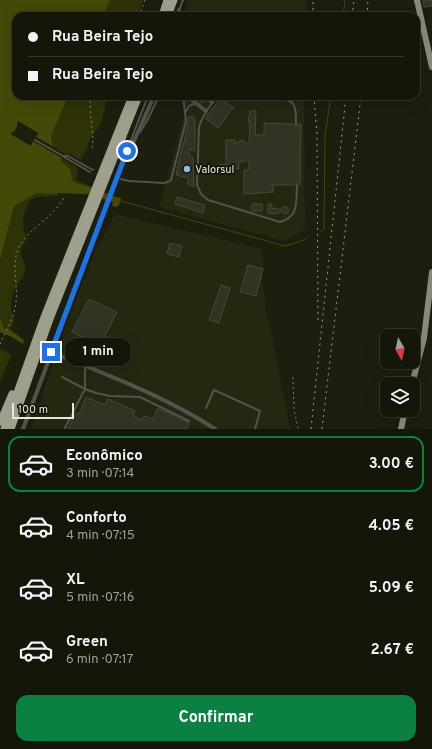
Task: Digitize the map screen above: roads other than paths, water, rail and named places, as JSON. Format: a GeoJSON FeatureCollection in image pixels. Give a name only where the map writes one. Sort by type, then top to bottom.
{"type":"FeatureCollection","features":[{"type":"Feature","properties":{"kind":"highway"},"geometry":{"type":"LineString","coordinates":[[163,12],[167,0]]}},
{"type":"Feature","properties":{"kind":"highway"},"geometry":{"type":"LineString","coordinates":[[170,12],[174,0]]}},
{"type":"Feature","properties":{"kind":"highway"},"geometry":{"type":"LineString","coordinates":[[9,428],[131,100]]}},
{"type":"Feature","properties":{"kind":"highway"},"geometry":{"type":"LineString","coordinates":[[99,187],[137,100]]}},
{"type":"Feature","properties":{"kind":"highway"},"geometry":{"type":"LineString","coordinates":[[9,428],[24,372],[44,317],[94,200]]}},
{"type":"Feature","properties":{"kind":"highway"},"geometry":{"type":"LineString","coordinates":[[0,422],[8,402],[24,372]]}},
{"type":"Feature","properties":{"kind":"main road"},"geometry":{"type":"LineString","coordinates":[[417,0],[420,12]]}},
{"type":"Feature","properties":{"kind":"main road"},"geometry":{"type":"LineString","coordinates":[[420,13],[432,67]]}},
{"type":"Feature","properties":{"kind":"main road"},"geometry":{"type":"LineString","coordinates":[[414,377],[424,338],[432,272]]}},
{"type":"Feature","properties":{"kind":"main road"},"geometry":{"type":"LineString","coordinates":[[401,429],[404,417]]}},
{"type":"Feature","properties":{"kind":"street"},"geometry":{"type":"LineString","coordinates":[[23,429],[127,151],[134,141],[152,100]]}},
{"type":"Feature","properties":{"kind":"street"},"geometry":{"type":"LineString","coordinates":[[192,100],[206,111]]}},
{"type":"Feature","properties":{"kind":"street"},"geometry":{"type":"LineString","coordinates":[[51,352],[180,408],[215,429]]}},
{"type":"Feature","properties":{"kind":"lane"},"geometry":{"type":"LineString","coordinates":[[179,10],[183,0]]}},
{"type":"Feature","properties":{"kind":"lane"},"geometry":{"type":"LineString","coordinates":[[127,151],[146,100]]}},
{"type":"Feature","properties":{"kind":"lane"},"geometry":{"type":"LineString","coordinates":[[134,141],[147,121],[157,100]]}},
{"type":"Feature","properties":{"kind":"lane"},"geometry":{"type":"LineString","coordinates":[[121,179],[140,182],[166,183],[169,181],[186,121],[184,100]]}},
{"type":"Feature","properties":{"kind":"lane"},"geometry":{"type":"LineString","coordinates":[[287,100],[295,105],[296,124]]}},
{"type":"Feature","properties":{"kind":"lane"},"geometry":{"type":"LineString","coordinates":[[212,102],[201,120],[199,127],[197,185],[201,194],[208,200],[280,222],[287,220],[292,216],[296,209],[297,185]]}},
{"type":"Feature","properties":{"kind":"lane"},"geometry":{"type":"LineString","coordinates":[[186,112],[187,108],[196,103]]}},
{"type":"Feature","properties":{"kind":"lane"},"geometry":{"type":"LineString","coordinates":[[35,140],[92,171]]}},
{"type":"Feature","properties":{"kind":"lane"},"geometry":{"type":"LineString","coordinates":[[65,428],[85,389],[86,366]]}},
{"type":"Feature","properties":{"kind":"lane"},"geometry":{"type":"LineString","coordinates":[[62,377],[85,389],[110,396],[140,397],[189,421]]}},
{"type":"Feature","properties":{"kind":"lane"},"geometry":{"type":"LineString","coordinates":[[206,408],[214,390],[260,411],[255,429]]}},
{"type":"Feature","properties":{"kind":"waterway"},"geometry":{"type":"LineString","coordinates":[[344,12],[345,0]]}},
{"type":"Feature","properties":{"kind":"waterway"},"geometry":{"type":"LineString","coordinates":[[321,231],[324,229],[325,135],[330,100]]}},
{"type":"Feature","properties":{"kind":"waterway"},"geometry":{"type":"LineString","coordinates":[[121,201],[285,246],[304,240],[307,237]]}},
{"type":"Feature","properties":{"kind":"railway"},"geometry":{"type":"LineString","coordinates":[[313,0],[313,12]]}},
{"type":"Feature","properties":{"kind":"railway"},"geometry":{"type":"LineString","coordinates":[[352,12],[354,0]]}},
{"type":"Feature","properties":{"kind":"railway"},"geometry":{"type":"LineString","coordinates":[[367,12],[368,0]]}},
{"type":"Feature","properties":{"kind":"railway"},"geometry":{"type":"LineString","coordinates":[[314,100],[317,135],[318,321]]}},
{"type":"Feature","properties":{"kind":"railway"},"geometry":{"type":"LineString","coordinates":[[311,429],[346,100]]}},
{"type":"Feature","properties":{"kind":"railway"},"geometry":{"type":"LineString","coordinates":[[322,429],[361,100]]}},
{"type":"Feature","properties":{"kind":"place","name":"Valorsul"},"geometry":{"type":"Point","coordinates":[187,169]}}]}
